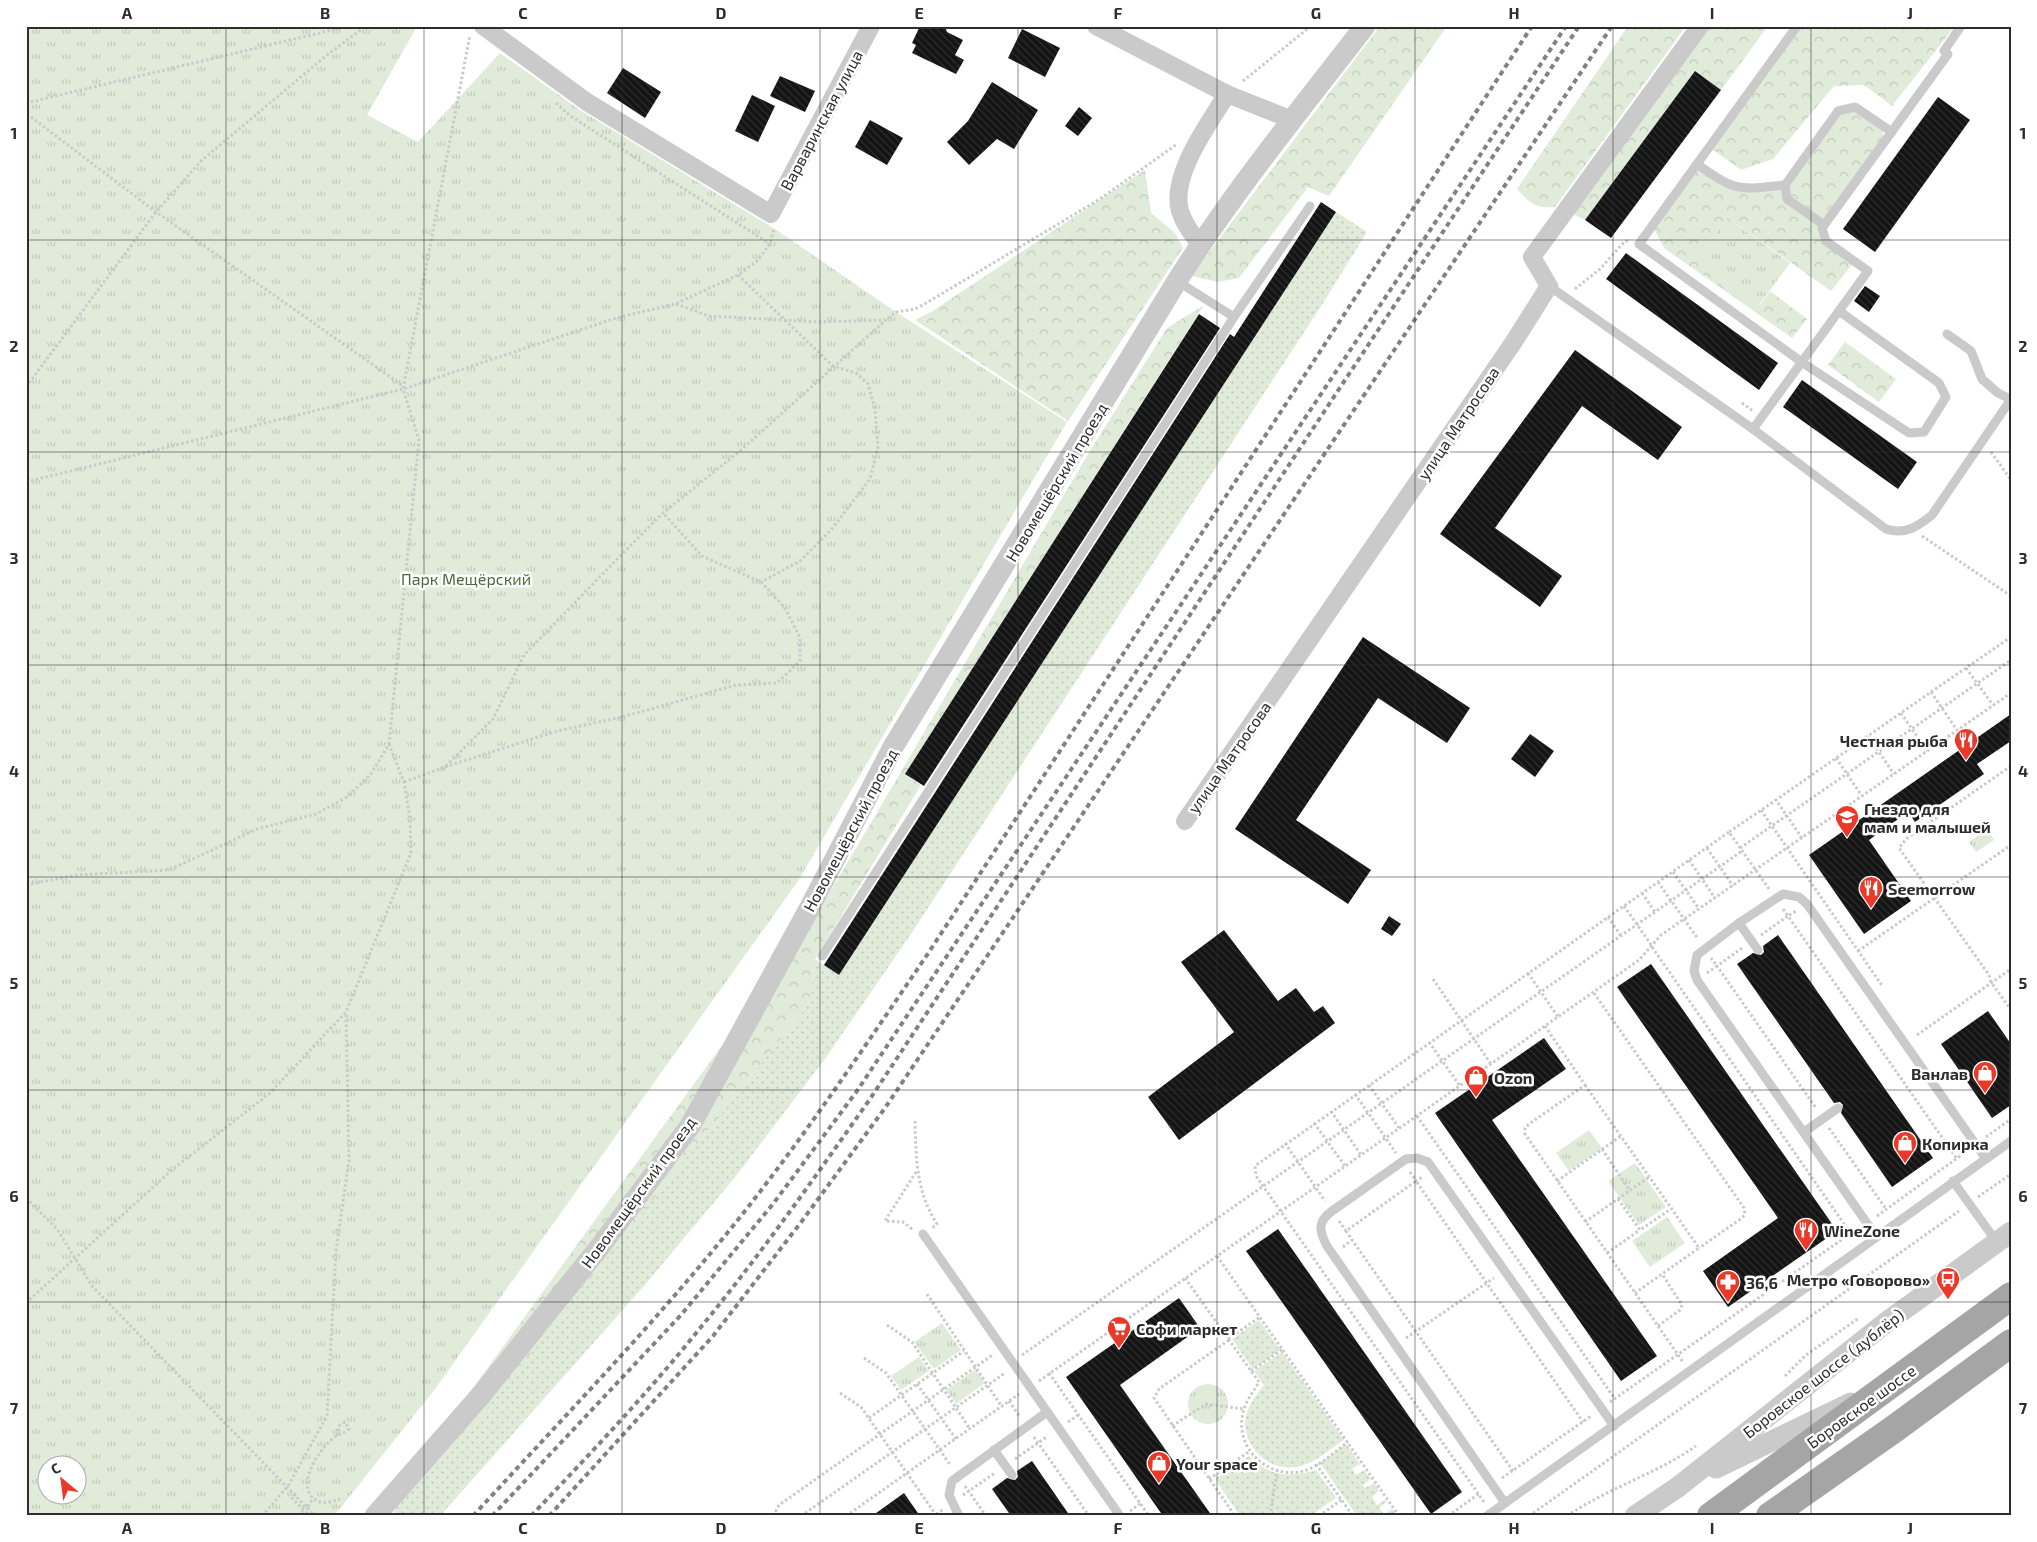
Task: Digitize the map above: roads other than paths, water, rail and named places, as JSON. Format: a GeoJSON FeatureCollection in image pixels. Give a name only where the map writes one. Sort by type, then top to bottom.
{"type":"FeatureCollection","features":[{"type":"Feature","properties":{"kind":"main road","name":"Боровское шоссе"},"geometry":{"type":"LineString","coordinates":[[1711,1516],[2011,1296]]}},
{"type":"Feature","properties":{"kind":"main road"},"geometry":{"type":"LineString","coordinates":[[1770,1516],[1894,1429],[2011,1343]]}},
{"type":"Feature","properties":{"kind":"street","name":"Варваринская улица"},"geometry":{"type":"LineString","coordinates":[[477,27],[587,102],[771,214],[871,26]]}},
{"type":"Feature","properties":{"kind":"street"},"geometry":{"type":"LineString","coordinates":[[1096,26],[1227,94],[1290,119]]}},
{"type":"Feature","properties":{"kind":"street","name":"Новомещёрский проезд"},"geometry":{"type":"LineString","coordinates":[[375,1516],[482,1394],[602,1244],[690,1126],[809,909],[893,747],[1177,281],[1200,244],[1290,119],[1365,26]]}},
{"type":"Feature","properties":{"kind":"street"},"geometry":{"type":"LineString","coordinates":[[1549,286],[1532,257],[1700,26]]}},
{"type":"Feature","properties":{"kind":"street"},"geometry":{"type":"LineString","coordinates":[[1200,244],[1187,228],[1180,210],[1180,187],[1191,154],[1227,94]]}},
{"type":"Feature","properties":{"kind":"street","name":"улица Матросова"},"geometry":{"type":"LineString","coordinates":[[1185,821],[1513,343],[1549,286]]}},
{"type":"Feature","properties":{"kind":"street","name":"Боровское шоссе (дублёр)"},"geometry":{"type":"LineString","coordinates":[[1635,1516],[1678,1487],[1888,1321],[2003,1236]]}},
{"type":"Feature","properties":{"kind":"street"},"geometry":{"type":"LineString","coordinates":[[1678,1487],[1898,1379]]}},
{"type":"Feature","properties":{"kind":"lane"},"geometry":{"type":"LineString","coordinates":[[1797,26],[1639,244],[1803,363],[1909,433],[1924,432],[1946,397],[1940,383],[1839,311]]}},
{"type":"Feature","properties":{"kind":"lane"},"geometry":{"type":"LineString","coordinates":[[1753,429],[1803,363],[1868,271],[1826,241],[1822,228],[1948,54],[1944,51],[1961,26]]}},
{"type":"Feature","properties":{"kind":"lane"},"geometry":{"type":"LineString","coordinates":[[1824,225],[1787,199],[1785,185],[1838,111],[1855,107],[1892,132]]}},
{"type":"Feature","properties":{"kind":"lane"},"geometry":{"type":"LineString","coordinates":[[1697,164],[1723,183],[1742,190],[1785,185]]}},
{"type":"Feature","properties":{"kind":"lane"},"geometry":{"type":"LineString","coordinates":[[822,956],[1234,317],[1310,206]]}},
{"type":"Feature","properties":{"kind":"lane"},"geometry":{"type":"LineString","coordinates":[[1177,281],[1234,317]]}},
{"type":"Feature","properties":{"kind":"lane"},"geometry":{"type":"LineString","coordinates":[[1549,286],[1753,429],[1886,529],[1896,532],[1908,531],[1917,527],[1932,515],[2010,399],[1998,393],[1982,379],[1971,351],[1947,334]]}},
{"type":"Feature","properties":{"kind":"lane"},"geometry":{"type":"LineString","coordinates":[[1876,1236],[1697,980],[1694,964],[1697,955],[1739,922],[1783,894],[1799,897],[1807,904],[1986,1158]]}},
{"type":"Feature","properties":{"kind":"lane"},"geometry":{"type":"LineString","coordinates":[[1739,922],[1758,950]]}},
{"type":"Feature","properties":{"kind":"lane"},"geometry":{"type":"LineString","coordinates":[[1804,1132],[1838,1108]]}},
{"type":"Feature","properties":{"kind":"lane"},"geometry":{"type":"LineString","coordinates":[[1489,1514],[2011,1141]]}},
{"type":"Feature","properties":{"kind":"lane"},"geometry":{"type":"LineString","coordinates":[[1505,1503],[1327,1246],[1320,1228],[1324,1216],[1402,1162],[1411,1158],[1422,1159],[1435,1169],[1614,1426]]}},
{"type":"Feature","properties":{"kind":"lane"},"geometry":{"type":"LineString","coordinates":[[1954,1181],[1969,1204],[2003,1236]]}},
{"type":"Feature","properties":{"kind":"lane"},"geometry":{"type":"LineString","coordinates":[[923,1234],[1120,1516]]}},
{"type":"Feature","properties":{"kind":"lane"},"geometry":{"type":"LineString","coordinates":[[959,1516],[949,1495],[952,1480],[1048,1412]]}},
{"type":"Feature","properties":{"kind":"lane"},"geometry":{"type":"LineString","coordinates":[[994,1450],[1012,1475]]}},
{"type":"Feature","properties":{"kind":"railway"},"geometry":{"type":"LineString","coordinates":[[473,1516],[691,1277],[759,1193],[825,1104],[929,952],[1532,26]]}},
{"type":"Feature","properties":{"kind":"railway"},"geometry":{"type":"LineString","coordinates":[[492,1516],[681,1315],[773,1204],[857,1091],[1566,26]]}},
{"type":"Feature","properties":{"kind":"railway"},"geometry":{"type":"LineString","coordinates":[[531,1516],[681,1352],[766,1243],[870,1099],[1579,26]]}},
{"type":"Feature","properties":{"kind":"railway"},"geometry":{"type":"LineString","coordinates":[[549,1516],[713,1336],[802,1221],[885,1108],[1612,26]]}},
{"type":"Feature","properties":{"kind":"place","name":"Честная рыба"},"geometry":{"type":"Point","coordinates":[1966,761]}},
{"type":"Feature","properties":{"kind":"place","name":"Гнездо для мам и малышей"},"geometry":{"type":"Point","coordinates":[1847,838]}},
{"type":"Feature","properties":{"kind":"place","name":"Seemorrow"},"geometry":{"type":"Point","coordinates":[1871,909]}},
{"type":"Feature","properties":{"kind":"place","name":"Ванлав"},"geometry":{"type":"Point","coordinates":[1985,1094]}},
{"type":"Feature","properties":{"kind":"place","name":"Ozon"},"geometry":{"type":"Point","coordinates":[1476,1098]}},
{"type":"Feature","properties":{"kind":"place","name":"Копирка"},"geometry":{"type":"Point","coordinates":[1905,1164]}},
{"type":"Feature","properties":{"kind":"place","name":"WineZone"},"geometry":{"type":"Point","coordinates":[1806,1251]}},
{"type":"Feature","properties":{"kind":"place","name":"Метро «Говорово»"},"geometry":{"type":"Point","coordinates":[1948,1300]}},
{"type":"Feature","properties":{"kind":"place","name":"36,6"},"geometry":{"type":"Point","coordinates":[1728,1303]}},
{"type":"Feature","properties":{"kind":"place","name":"Софи маркет"},"geometry":{"type":"Point","coordinates":[1119,1349]}},
{"type":"Feature","properties":{"kind":"place","name":"Your space"},"geometry":{"type":"Point","coordinates":[1159,1484]}},
{"type":"Feature","properties":{"kind":"park label","name":"Парк Мещёрский"},"geometry":{"type":"Point","coordinates":[466,578]}}]}
